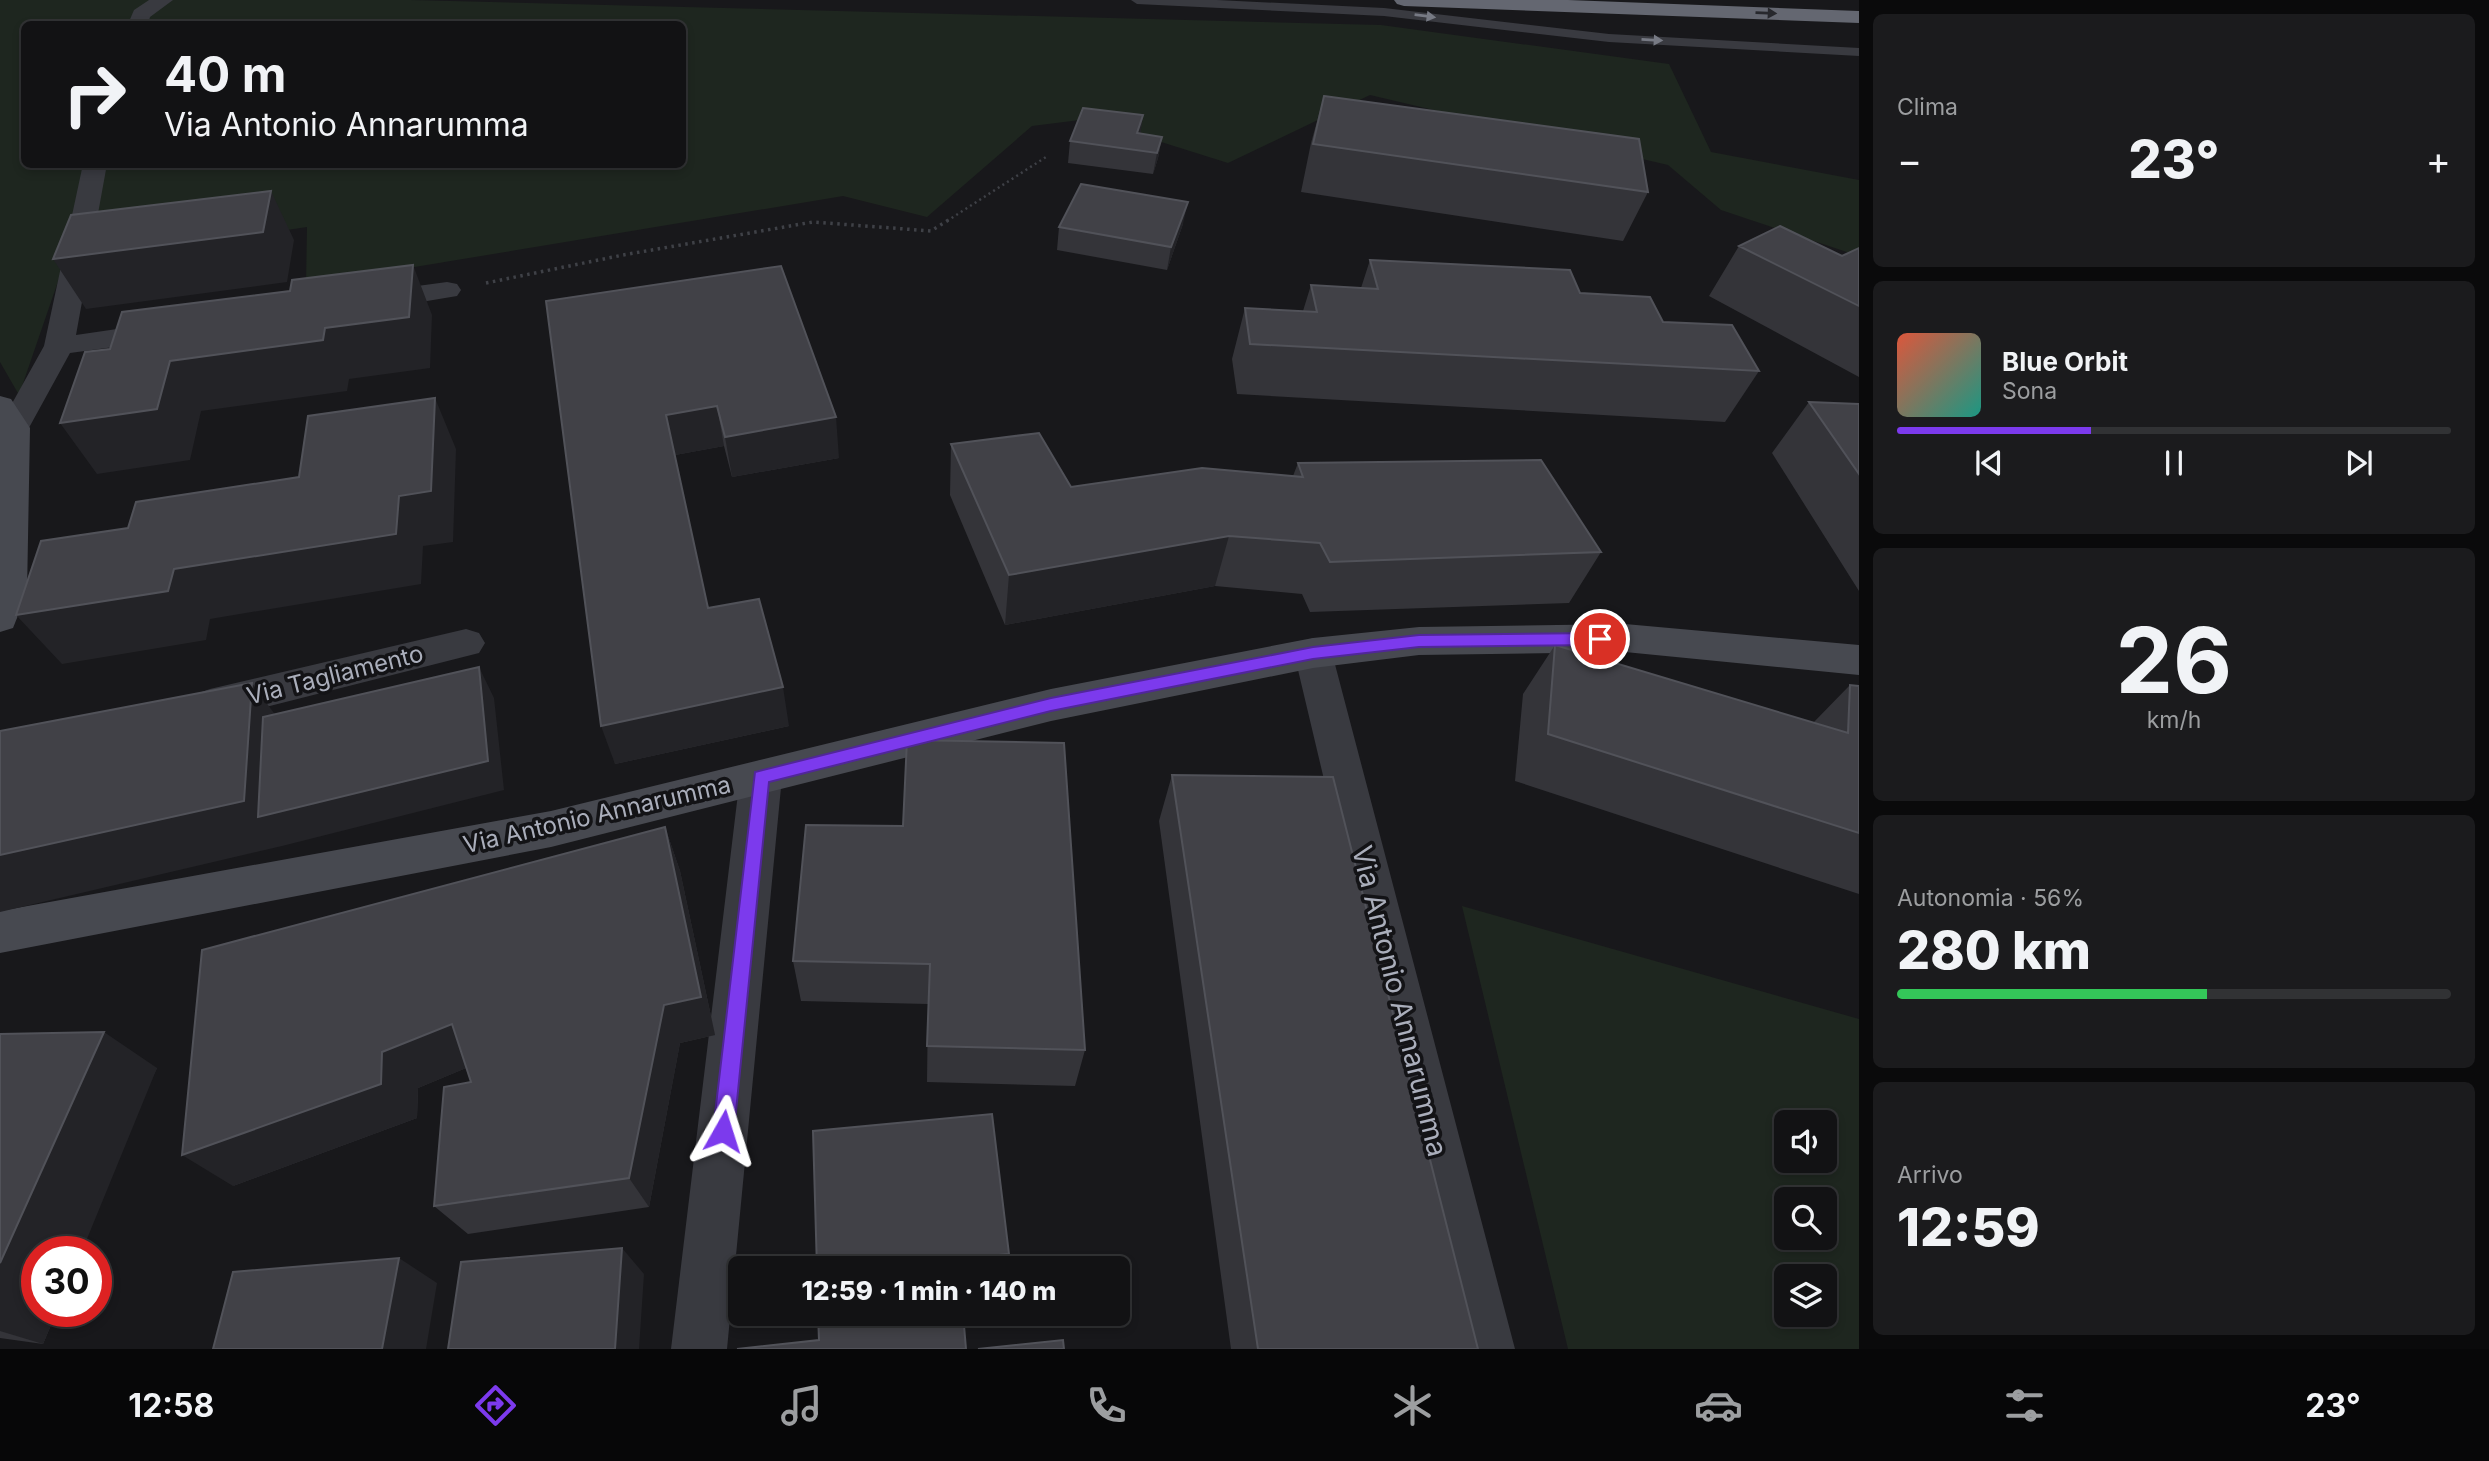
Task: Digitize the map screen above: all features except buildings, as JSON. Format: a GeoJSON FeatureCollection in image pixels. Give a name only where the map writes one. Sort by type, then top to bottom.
{"type":"FeatureCollection","features":[{"type":"Feature","properties":{"kind":"highway"},"geometry":{"type":"LineString","coordinates":[[1404,0],[1859,17]]}},
{"type":"Feature","properties":{"kind":"main road"},"geometry":{"type":"LineString","coordinates":[[0,618],[9,593],[7,417]]}},
{"type":"Feature","properties":{"kind":"main road","name":"Via Antonio Annarumma"},"geometry":{"type":"LineString","coordinates":[[0,932],[551,829],[1051,705],[1313,653],[1419,641],[1625,638],[1859,660]]}},
{"type":"Feature","properties":{"kind":"street"},"geometry":{"type":"LineString","coordinates":[[139,21],[141,14],[163,0]]}},
{"type":"Feature","properties":{"kind":"street"},"geometry":{"type":"LineString","coordinates":[[7,417],[59,346],[94,168]]}},
{"type":"Feature","properties":{"kind":"street"},"geometry":{"type":"LineString","coordinates":[[350,304],[447,290]]}},
{"type":"Feature","properties":{"kind":"street"},"geometry":{"type":"LineString","coordinates":[[59,346],[198,326]]}},
{"type":"Feature","properties":{"kind":"street","name":"Via Tagliamento"},"geometry":{"type":"LineString","coordinates":[[173,714],[466,643]]}},
{"type":"Feature","properties":{"kind":"street","name":"Via Antonio Annarumma"},"geometry":{"type":"LineString","coordinates":[[1313,653],[1487,1349]]}},
{"type":"Feature","properties":{"kind":"street"},"geometry":{"type":"LineString","coordinates":[[699,1349],[761,777]]}},
{"type":"Feature","properties":{"kind":"lane"},"geometry":{"type":"LineString","coordinates":[[1137,0],[1384,12],[1609,38],[1859,52]]}},
{"type":"Feature","properties":{"kind":"path"},"geometry":{"type":"LineString","coordinates":[[447,290],[623,255],[813,222],[931,232],[1046,156]]}},
{"type":"Feature","properties":{"kind":"shaded area"},"geometry":{"type":"Polygon","coordinates":[[[0,0],[411,0],[1381,25],[1669,64],[1711,152],[1859,180],[1859,256],[1721,210],[1668,165],[1370,95],[1228,163],[1088,119],[1032,126],[927,217],[843,196],[306,285],[307,227],[64,264],[19,395],[0,362],[0,0]]]}},
{"type":"Feature","properties":{"kind":"shaded area"},"geometry":{"type":"Polygon","coordinates":[[[1462,906],[1859,1019],[1859,1349],[1568,1349],[1462,906]]]}},
{"type":"Feature","properties":{"kind":"route"},"geometry":{"type":"LineString","coordinates":[[723,1131],[761,777],[1051,705],[1313,653],[1419,641],[1600,639]]}}]}
